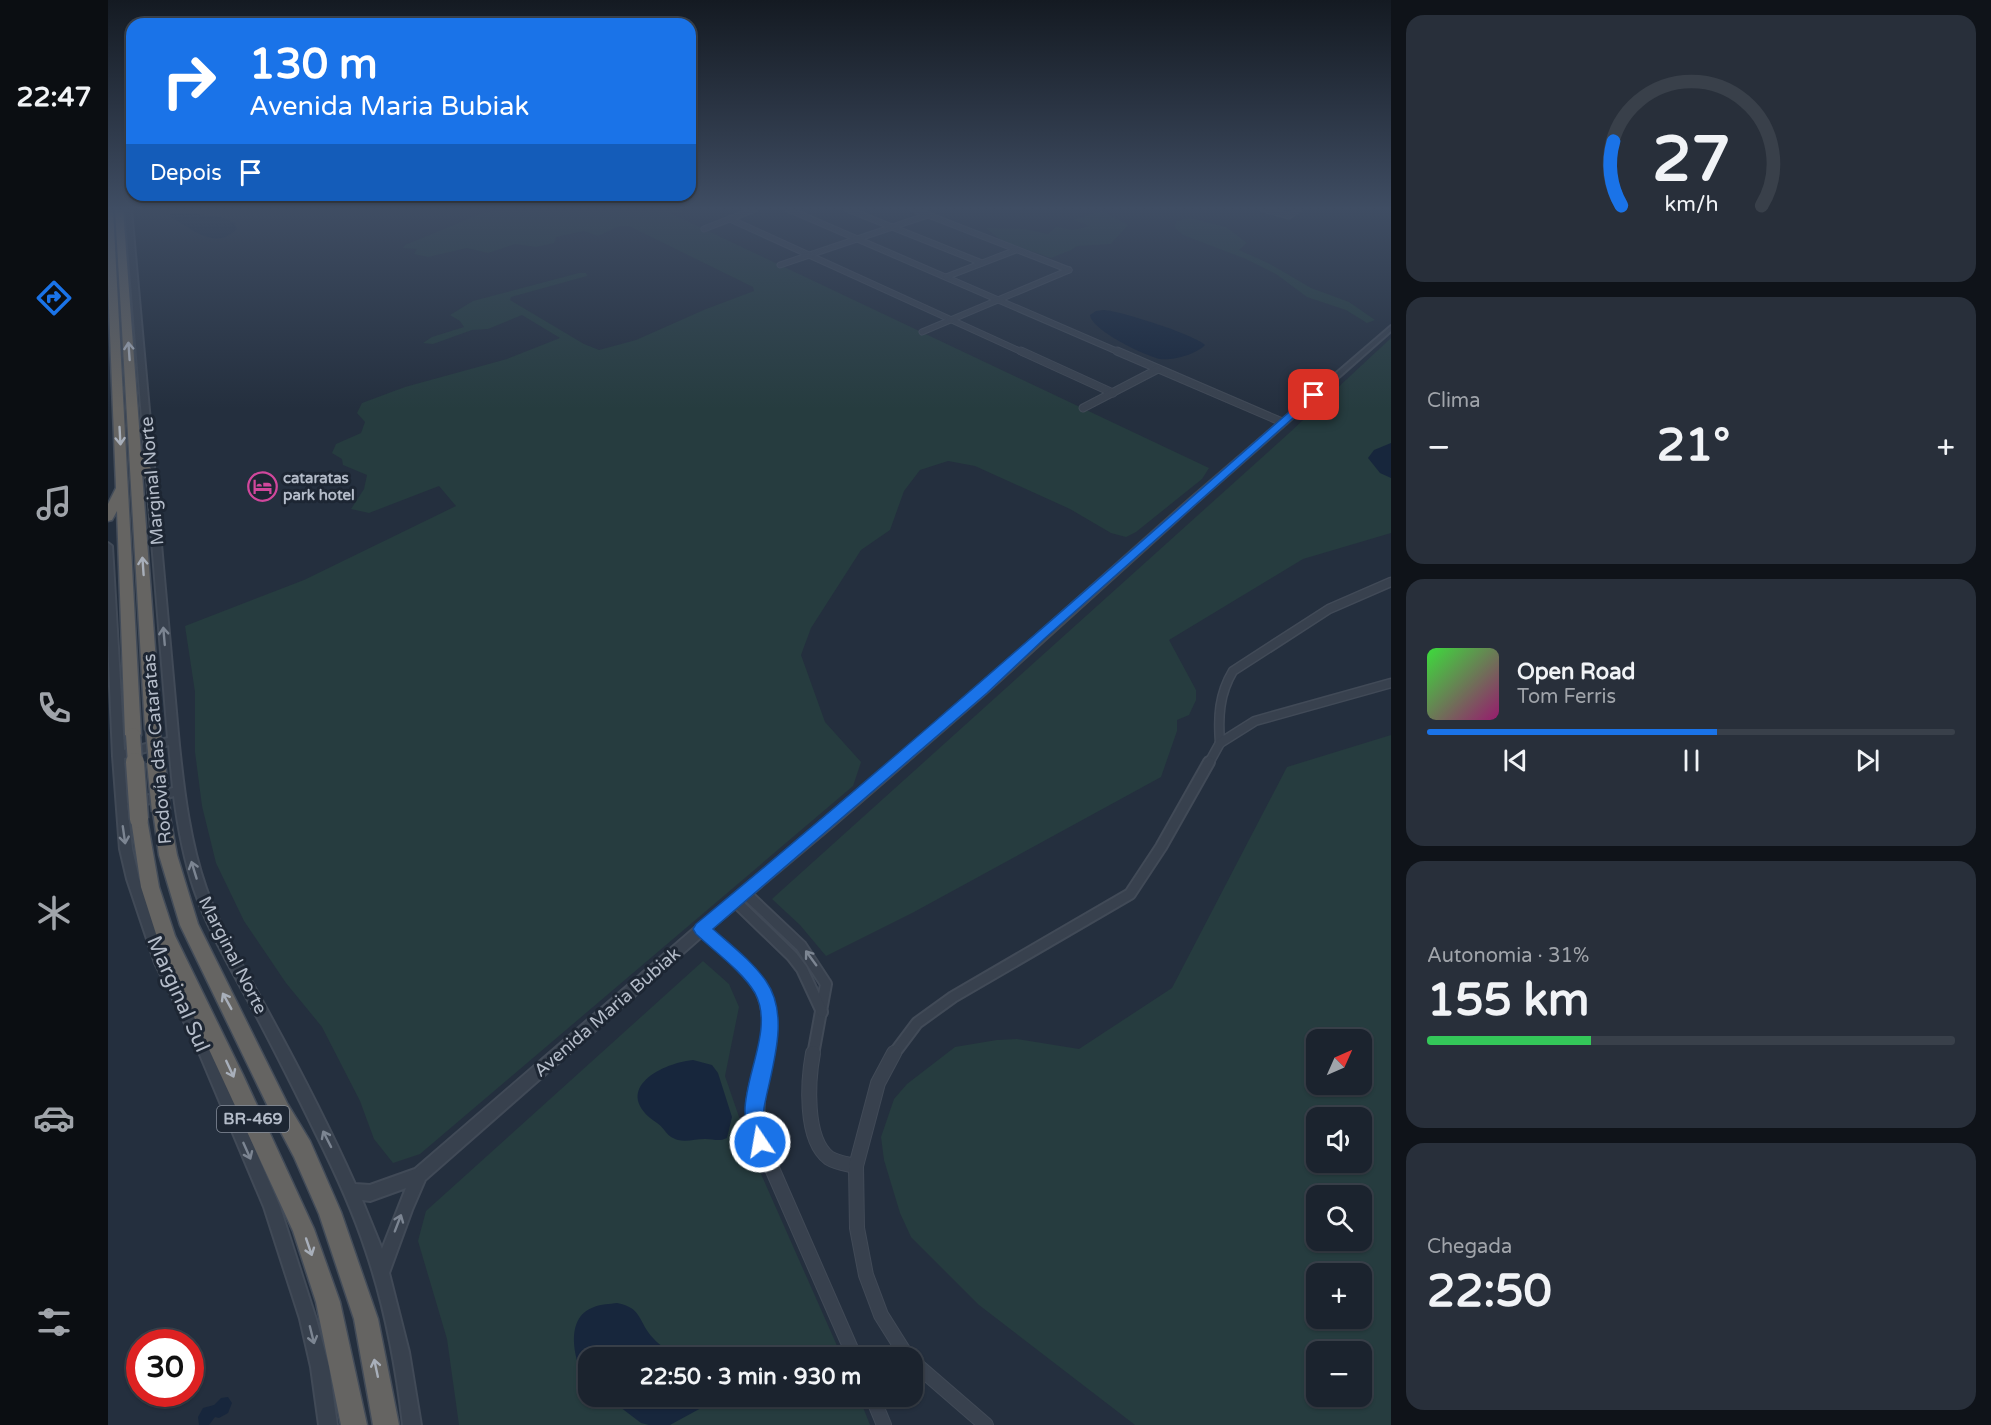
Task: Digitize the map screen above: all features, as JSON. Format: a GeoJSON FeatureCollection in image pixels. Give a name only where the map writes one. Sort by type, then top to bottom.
{"type":"FeatureCollection","features":[{"type":"Feature","properties":{"kind":"highway","name":"Rodovía das Cataratas"},"geometry":{"type":"LineString","coordinates":[[112,276],[133,735],[130,813],[166,937],[241,1092],[303,1229],[336,1332],[354,1425]]}},
{"type":"Feature","properties":{"kind":"highway","name":"Rodovía das Cataratas"},"geometry":{"type":"LineString","coordinates":[[123,276],[153,729],[160,811],[168,855],[189,925],[306,1158],[336,1230],[366,1319],[386,1425]]}},
{"type":"Feature","properties":{"kind":"highway"},"geometry":{"type":"LineString","coordinates":[[135,453],[152,478]]}},
{"type":"Feature","properties":{"kind":"highway"},"geometry":{"type":"LineString","coordinates":[[108,518],[122,486]]}},
{"type":"Feature","properties":{"kind":"street","name":"Marginal Norte"},"geometry":{"type":"LineString","coordinates":[[127,276],[152,478],[173,740],[188,847],[210,915],[352,1192],[381,1273],[399,1350],[412,1425]]}},
{"type":"Feature","properties":{"kind":"street"},"geometry":{"type":"LineString","coordinates":[[855,276],[1113,393]]}},
{"type":"Feature","properties":{"kind":"street"},"geometry":{"type":"LineString","coordinates":[[943,276],[1282,422]]}},
{"type":"Feature","properties":{"kind":"street"},"geometry":{"type":"LineString","coordinates":[[946,277],[950,276]]}},
{"type":"Feature","properties":{"kind":"street"},"geometry":{"type":"LineString","coordinates":[[922,332],[1056,276]]}},
{"type":"Feature","properties":{"kind":"street","name":"Avenida Maria Bubiak"},"geometry":{"type":"LineString","coordinates":[[420,1175],[702,929],[982,690],[1039,636],[1390,329]]}},
{"type":"Feature","properties":{"kind":"street"},"geometry":{"type":"LineString","coordinates":[[1083,408],[1158,369]]}},
{"type":"Feature","properties":{"kind":"street","name":"Marginal Sul"},"geometry":{"type":"LineString","coordinates":[[108,546],[112,715],[130,813],[131,869],[162,963],[203,1046],[272,1207],[318,1358],[328,1425]]}},
{"type":"Feature","properties":{"kind":"street"},"geometry":{"type":"LineString","coordinates":[[1220,743],[1221,697],[1233,671],[1356,593],[1391,582]]}},
{"type":"Feature","properties":{"kind":"street"},"geometry":{"type":"LineString","coordinates":[[901,1347],[881,1315],[866,1275],[857,1228],[856,1166],[878,1083],[895,1051],[917,1023],[954,997],[1130,894],[1161,847],[1220,743],[1255,721],[1391,683]]}},
{"type":"Feature","properties":{"kind":"street"},"geometry":{"type":"LineString","coordinates":[[118,756],[173,740]]}},
{"type":"Feature","properties":{"kind":"street"},"geometry":{"type":"LineString","coordinates":[[130,813],[179,790]]}},
{"type":"Feature","properties":{"kind":"street"},"geometry":{"type":"LineString","coordinates":[[745,893],[803,947],[821,972],[826,984],[810,1072],[811,1112],[819,1145],[827,1156],[839,1163],[856,1166]]}},
{"type":"Feature","properties":{"kind":"street"},"geometry":{"type":"LineString","coordinates":[[735,901],[792,956],[802,969],[822,1012]]}},
{"type":"Feature","properties":{"kind":"street"},"geometry":{"type":"LineString","coordinates":[[702,929],[749,973],[761,988],[767,1003],[770,1022],[754,1112],[759,1135],[850,1347]]}},
{"type":"Feature","properties":{"kind":"street"},"geometry":{"type":"LineString","coordinates":[[352,1192],[370,1193],[420,1175]]}},
{"type":"Feature","properties":{"kind":"street"},"geometry":{"type":"LineString","coordinates":[[381,1273],[405,1207],[420,1175]]}},
{"type":"Feature","properties":{"kind":"street"},"geometry":{"type":"LineString","coordinates":[[923,1371],[986,1425]]}},
{"type":"Feature","properties":{"kind":"street"},"geometry":{"type":"LineString","coordinates":[[877,1407],[884,1425]]}},
{"type":"Feature","properties":{"kind":"green space"},"geometry":{"type":"Polygon","coordinates":[[[570,276],[587,276],[511,297],[510,300],[584,344],[599,350],[636,340],[754,291],[753,287],[730,276],[802,276],[1209,468],[1202,479],[1136,532],[1126,537],[1111,533],[1070,509],[975,466],[948,461],[920,470],[904,491],[890,530],[861,550],[811,628],[801,655],[825,722],[861,762],[853,786],[420,1154],[393,1163],[374,1139],[360,1101],[322,1027],[286,983],[244,921],[216,863],[202,806],[195,752],[195,692],[185,626],[304,580],[456,506],[439,486],[369,513],[351,509],[364,489],[367,475],[343,465],[342,459],[332,453],[336,444],[361,433],[365,422],[357,413],[362,403],[405,387],[507,359],[560,338],[522,315],[488,329],[472,330],[433,344],[423,343],[432,337],[464,327],[460,321],[450,315],[473,301],[570,276]]]}},
{"type":"Feature","properties":{"kind":"green space"},"geometry":{"type":"Polygon","coordinates":[[[1278,276],[1290,276],[1311,288],[1349,302],[1375,320],[1367,323],[1346,310],[1307,297],[1278,276]]]}},
{"type":"Feature","properties":{"kind":"green space"},"geometry":{"type":"Polygon","coordinates":[[[1391,338],[1391,533],[1303,559],[1169,640],[1196,690],[1196,700],[1189,715],[1177,720],[1177,731],[1161,777],[914,912],[826,956],[800,925],[772,899],[1288,434],[1391,338]]]}},
{"type":"Feature","properties":{"kind":"green space"},"geometry":{"type":"Polygon","coordinates":[[[1391,735],[1391,1425],[1135,1425],[979,1305],[911,1237],[900,1213],[884,1160],[881,1137],[894,1099],[907,1084],[955,1047],[1017,1039],[1079,1049],[1172,988],[1287,767],[1391,735]]]}},
{"type":"Feature","properties":{"kind":"green space"},"geometry":{"type":"Polygon","coordinates":[[[703,961],[729,984],[739,1007],[725,1076],[750,1149],[838,1347],[578,1347],[578,1407],[863,1407],[870,1425],[459,1425],[447,1339],[418,1241],[426,1211],[703,961]]]}},
{"type":"Feature","properties":{"kind":"water"},"geometry":{"type":"Polygon","coordinates":[[[1104,310],[1157,324],[1187,335],[1205,345],[1190,354],[1177,358],[1153,357],[1120,342],[1099,328],[1090,315],[1104,310]]]}},
{"type":"Feature","properties":{"kind":"water"},"geometry":{"type":"Polygon","coordinates":[[[1391,443],[1391,478],[1380,473],[1368,458],[1374,450],[1391,443]]]}},
{"type":"Feature","properties":{"kind":"water"},"geometry":{"type":"Polygon","coordinates":[[[693,1060],[712,1065],[718,1073],[732,1117],[727,1138],[678,1140],[644,1112],[638,1101],[639,1090],[644,1081],[666,1067],[693,1060]]]}},
{"type":"Feature","properties":{"kind":"water"},"geometry":{"type":"Polygon","coordinates":[[[617,1303],[631,1308],[639,1316],[648,1332],[664,1347],[578,1347],[578,1362],[574,1343],[578,1321],[584,1313],[603,1305],[617,1303]]]}},
{"type":"Feature","properties":{"kind":"water"},"geometry":{"type":"Polygon","coordinates":[[[228,1397],[232,1403],[228,1413],[219,1418],[215,1417],[209,1425],[199,1425],[198,1417],[203,1408],[214,1405],[221,1398],[228,1397]]]}},
{"type":"Feature","properties":{"kind":"water"},"geometry":{"type":"Polygon","coordinates":[[[620,1407],[703,1407],[670,1425],[641,1423],[620,1407]]]}},
{"type":"Feature","properties":{"kind":"place","name":"cataratas park hotel"},"geometry":{"type":"Point","coordinates":[262,487]}},
{"type":"Feature","properties":{"kind":"route"},"geometry":{"type":"LineString","coordinates":[[760,1142],[754,1112],[770,1022],[767,1003],[761,988],[749,973],[702,929],[982,690],[1039,636],[1314,395]]}}]}
